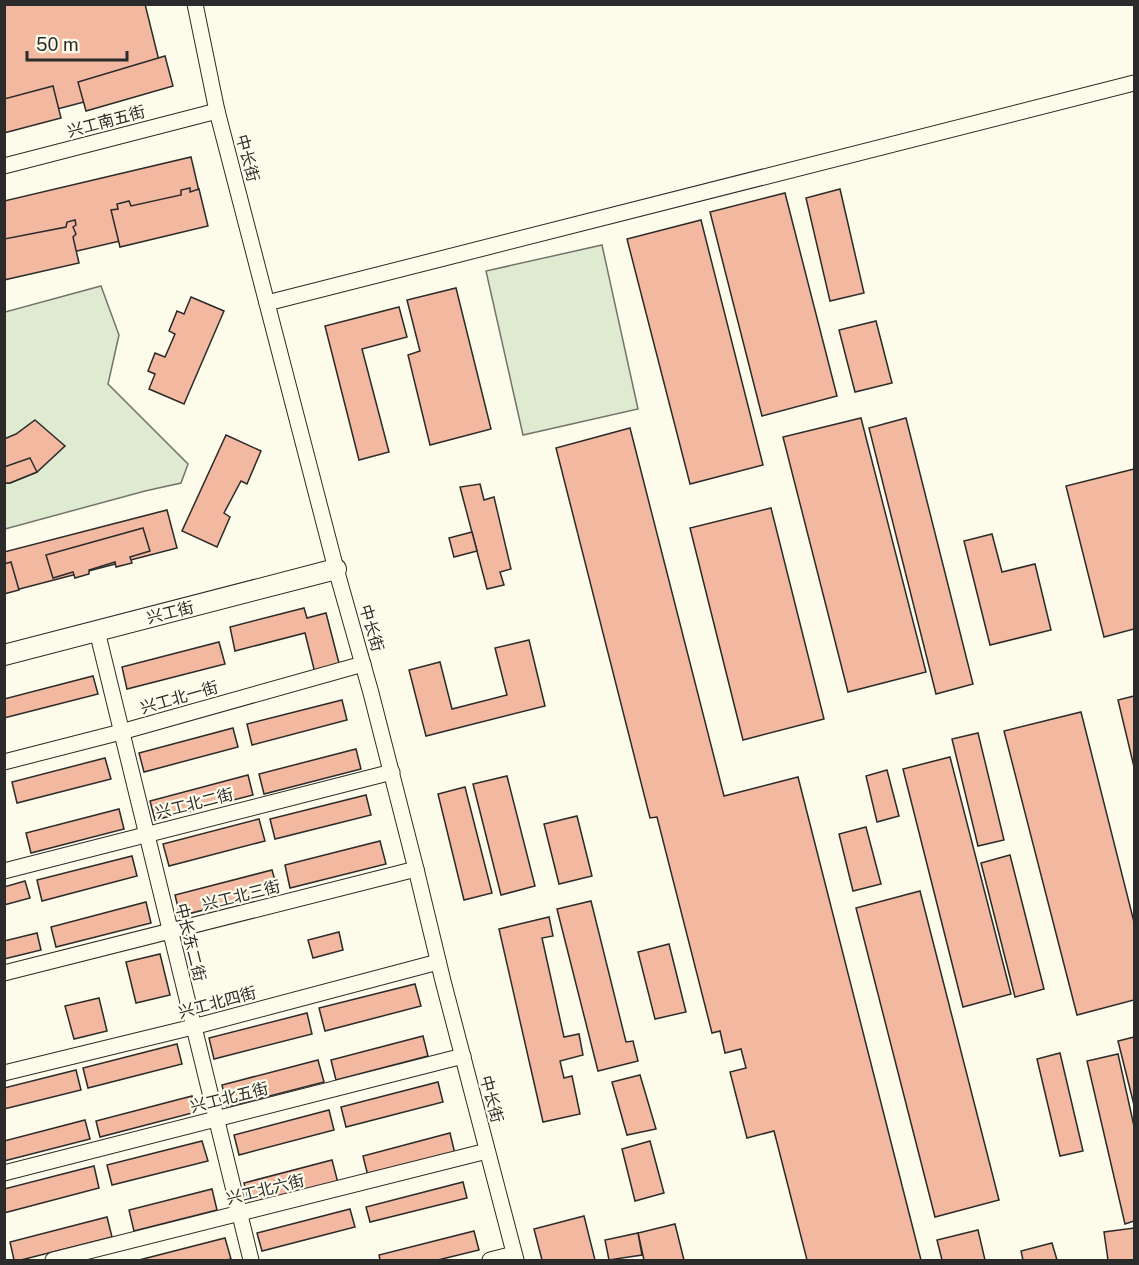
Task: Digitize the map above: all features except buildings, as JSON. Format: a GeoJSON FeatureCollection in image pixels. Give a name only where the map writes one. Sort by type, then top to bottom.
{"type":"FeatureCollection","features":[{"type":"Feature","properties":{"kind":"main road","name":"兴工街"},"geometry":{"type":"LineString","coordinates":[[4,655],[336,570]]}},
{"type":"Feature","properties":{"kind":"street","name":"中长街"},"geometry":{"type":"LineString","coordinates":[[195,4],[217,111],[336,570],[392,772],[438,962],[515,1257]]}},
{"type":"Feature","properties":{"kind":"street"},"geometry":{"type":"LineString","coordinates":[[267,303],[1134,83]]}},
{"type":"Feature","properties":{"kind":"street","name":"兴工南五街"},"geometry":{"type":"LineString","coordinates":[[4,166],[217,111]]}},
{"type":"Feature","properties":{"kind":"street","name":"中长东二街"},"geometry":{"type":"LineString","coordinates":[[97,631],[251,1260]]}},
{"type":"Feature","properties":{"kind":"street","name":"兴工北一街"},"geometry":{"type":"LineString","coordinates":[[4,762],[121,732],[363,664]]}},
{"type":"Feature","properties":{"kind":"street","name":"兴工北二街"},"geometry":{"type":"LineString","coordinates":[[4,871],[392,772]]}},
{"type":"Feature","properties":{"kind":"street","name":"兴工北三街"},"geometry":{"type":"LineString","coordinates":[[4,974],[416,868]]}},
{"type":"Feature","properties":{"kind":"street","name":"兴工北四街"},"geometry":{"type":"LineString","coordinates":[[4,1073],[193,1027],[438,962]]}},
{"type":"Feature","properties":{"kind":"street","name":"兴工北五街"},"geometry":{"type":"LineString","coordinates":[[4,1173],[463,1056]]}},
{"type":"Feature","properties":{"kind":"street","name":"兴工北六街"},"geometry":{"type":"LineString","coordinates":[[52,1260],[487,1151]]}},
{"type":"Feature","properties":{"kind":"street"},"geometry":{"type":"LineString","coordinates":[[490,1260],[515,1257]]}},
{"type":"Feature","properties":{"kind":"green space"},"geometry":{"type":"Polygon","coordinates":[[[602,245],[638,409],[523,435],[486,271],[602,245]]]}},
{"type":"Feature","properties":{"kind":"green space"},"geometry":{"type":"Polygon","coordinates":[[[101,286],[119,335],[108,384],[188,464],[181,483],[5,529],[5,312],[101,286]]]}}]}
